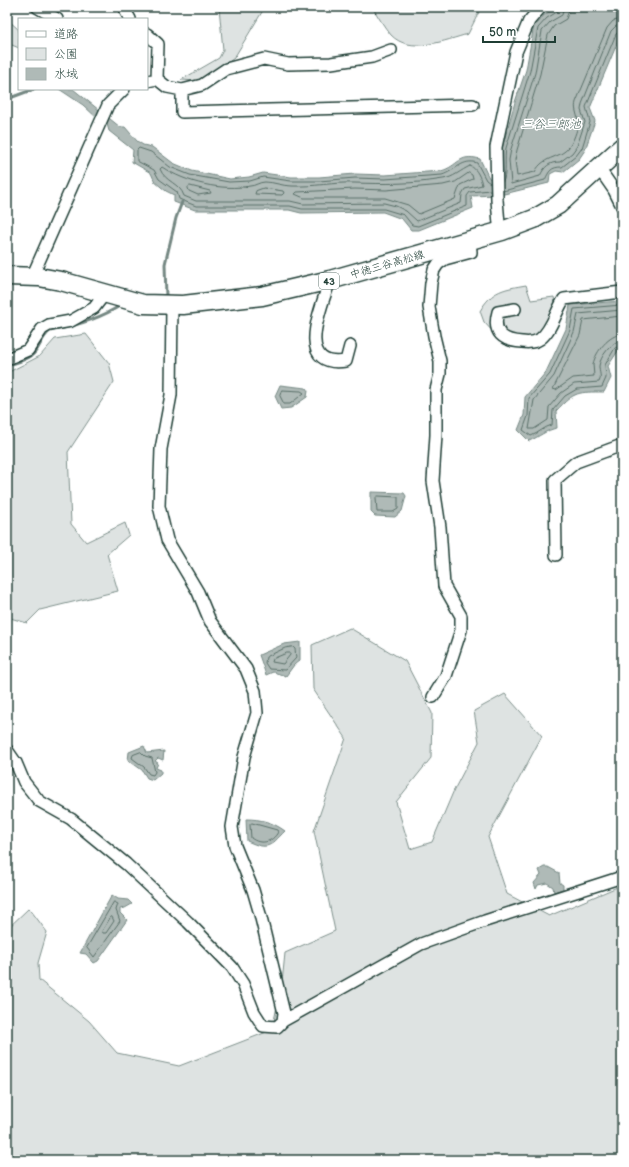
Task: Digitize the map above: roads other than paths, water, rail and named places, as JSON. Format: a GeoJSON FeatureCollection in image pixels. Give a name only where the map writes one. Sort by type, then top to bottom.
{"type":"FeatureCollection","features":[{"type":"Feature","properties":{"kind":"main road","name":"中徳三谷高松線"},"geometry":{"type":"LineString","coordinates":[[7,276],[32,277],[61,281],[104,295],[143,304],[172,305],[262,296],[330,280],[502,231],[546,212],[569,195],[598,167],[622,147]]}},
{"type":"Feature","properties":{"kind":"street"},"geometry":{"type":"LineString","coordinates":[[37,7],[54,18]]}},
{"type":"Feature","properties":{"kind":"street"},"geometry":{"type":"LineString","coordinates":[[128,7],[126,12],[129,18]]}},
{"type":"Feature","properties":{"kind":"street"},"geometry":{"type":"LineString","coordinates":[[502,231],[499,224],[497,200],[496,147],[516,52],[529,21],[541,7]]}},
{"type":"Feature","properties":{"kind":"street"},"geometry":{"type":"LineString","coordinates":[[148,35],[158,44],[152,80],[167,87],[182,90],[202,85],[226,69],[264,59],[288,64],[331,63],[372,57],[391,50]]}},
{"type":"Feature","properties":{"kind":"street"},"geometry":{"type":"LineString","coordinates":[[32,277],[108,105],[123,90]]}},
{"type":"Feature","properties":{"kind":"street"},"geometry":{"type":"LineString","coordinates":[[182,90],[182,112],[473,105]]}},
{"type":"Feature","properties":{"kind":"street"},"geometry":{"type":"LineString","coordinates":[[598,167],[614,190],[622,206]]}},
{"type":"Feature","properties":{"kind":"street"},"geometry":{"type":"LineString","coordinates":[[433,697],[446,676],[461,630],[461,616],[444,586],[440,527],[432,481],[436,435],[436,390],[440,374],[440,361],[429,307],[434,270],[438,264],[445,259],[471,252],[470,240]]}},
{"type":"Feature","properties":{"kind":"street"},"geometry":{"type":"LineString","coordinates":[[330,280],[316,331],[315,349],[322,358],[338,363],[346,361],[350,346]]}},
{"type":"Feature","properties":{"kind":"street"},"geometry":{"type":"LineString","coordinates":[[515,309],[498,312],[497,322],[499,333],[511,342],[532,343],[540,339],[549,328],[564,299],[622,292]]}},
{"type":"Feature","properties":{"kind":"street"},"geometry":{"type":"LineString","coordinates":[[7,359],[28,350],[42,329],[49,325],[71,321],[94,308],[104,295]]}},
{"type":"Feature","properties":{"kind":"street"},"geometry":{"type":"LineString","coordinates":[[172,305],[170,395],[161,449],[159,506],[167,540],[198,592],[210,621],[246,669],[255,691],[257,713],[244,757],[232,827],[235,846],[253,890],[260,914],[284,1013],[283,1021]]}},
{"type":"Feature","properties":{"kind":"street"},"geometry":{"type":"LineString","coordinates":[[556,555],[555,480],[576,462],[622,445]]}},
{"type":"Feature","properties":{"kind":"street"},"geometry":{"type":"LineString","coordinates":[[7,750],[16,763],[24,782],[39,801],[71,819],[126,864],[188,922],[232,967],[243,984],[254,1012],[263,1026],[277,1027],[283,1021],[421,944],[485,921],[622,877]]}},
{"type":"Feature","properties":{"kind":"water","name":"三谷三郎池"},"geometry":{"type":"Polygon","coordinates":[[[558,7],[622,7],[622,32],[590,108],[595,121],[585,150],[579,159],[563,172],[556,171],[550,174],[549,183],[500,195],[471,196],[473,208],[419,230],[411,230],[402,219],[383,212],[301,213],[289,210],[195,210],[174,202],[174,195],[166,191],[155,182],[151,173],[132,162],[133,150],[109,131],[107,124],[98,119],[83,105],[60,90],[74,90],[120,127],[125,127],[137,141],[143,145],[152,147],[173,163],[192,171],[230,179],[249,177],[263,173],[291,177],[319,177],[355,174],[385,175],[441,171],[463,159],[473,158],[480,159],[489,178],[493,180],[515,102],[526,70],[534,25],[538,23],[544,15],[558,7]]]}},
{"type":"Feature","properties":{"kind":"water"},"geometry":{"type":"Polygon","coordinates":[[[622,301],[622,348],[618,351],[608,366],[611,378],[604,392],[588,392],[573,396],[556,411],[557,428],[549,430],[529,441],[518,430],[524,415],[525,397],[546,372],[566,329],[570,305],[622,301]]]}},
{"type":"Feature","properties":{"kind":"water"},"geometry":{"type":"Polygon","coordinates":[[[280,385],[306,388],[308,391],[307,397],[291,408],[281,409],[275,396],[280,385]]]}},
{"type":"Feature","properties":{"kind":"water"},"geometry":{"type":"Polygon","coordinates":[[[371,492],[404,493],[406,496],[402,511],[395,517],[375,516],[371,512],[371,492]]]}},
{"type":"Feature","properties":{"kind":"water"},"geometry":{"type":"Polygon","coordinates":[[[300,642],[300,660],[294,665],[286,676],[273,672],[266,675],[259,655],[284,644],[300,642]]]}},
{"type":"Feature","properties":{"kind":"water"},"geometry":{"type":"Polygon","coordinates":[[[144,746],[147,753],[164,751],[163,760],[158,758],[155,761],[158,763],[156,768],[161,770],[161,773],[153,780],[147,778],[142,770],[128,760],[129,752],[144,746]]]}},
{"type":"Feature","properties":{"kind":"water"},"geometry":{"type":"Polygon","coordinates":[[[246,819],[276,825],[285,831],[269,845],[260,846],[247,841],[246,819]]]}},
{"type":"Feature","properties":{"kind":"water"},"geometry":{"type":"Polygon","coordinates":[[[544,867],[548,867],[559,873],[560,883],[563,885],[563,889],[554,892],[553,887],[547,883],[538,885],[536,889],[534,883],[541,875],[539,870],[544,867]]]}},
{"type":"Feature","properties":{"kind":"water"},"geometry":{"type":"Polygon","coordinates":[[[112,895],[118,899],[128,900],[132,904],[120,909],[120,913],[127,920],[98,961],[94,963],[86,954],[80,953],[112,895]]]}},
{"type":"Feature","properties":{"kind":"waterway"},"geometry":{"type":"LineString","coordinates":[[7,97],[10,98],[31,90]]}},
{"type":"Feature","properties":{"kind":"waterway"},"geometry":{"type":"LineString","coordinates":[[166,297],[165,264],[176,218],[182,202]]}},
{"type":"Feature","properties":{"kind":"waterway"},"geometry":{"type":"LineString","coordinates":[[7,366],[31,356],[50,331],[87,321],[105,314],[121,305]]}}]}
